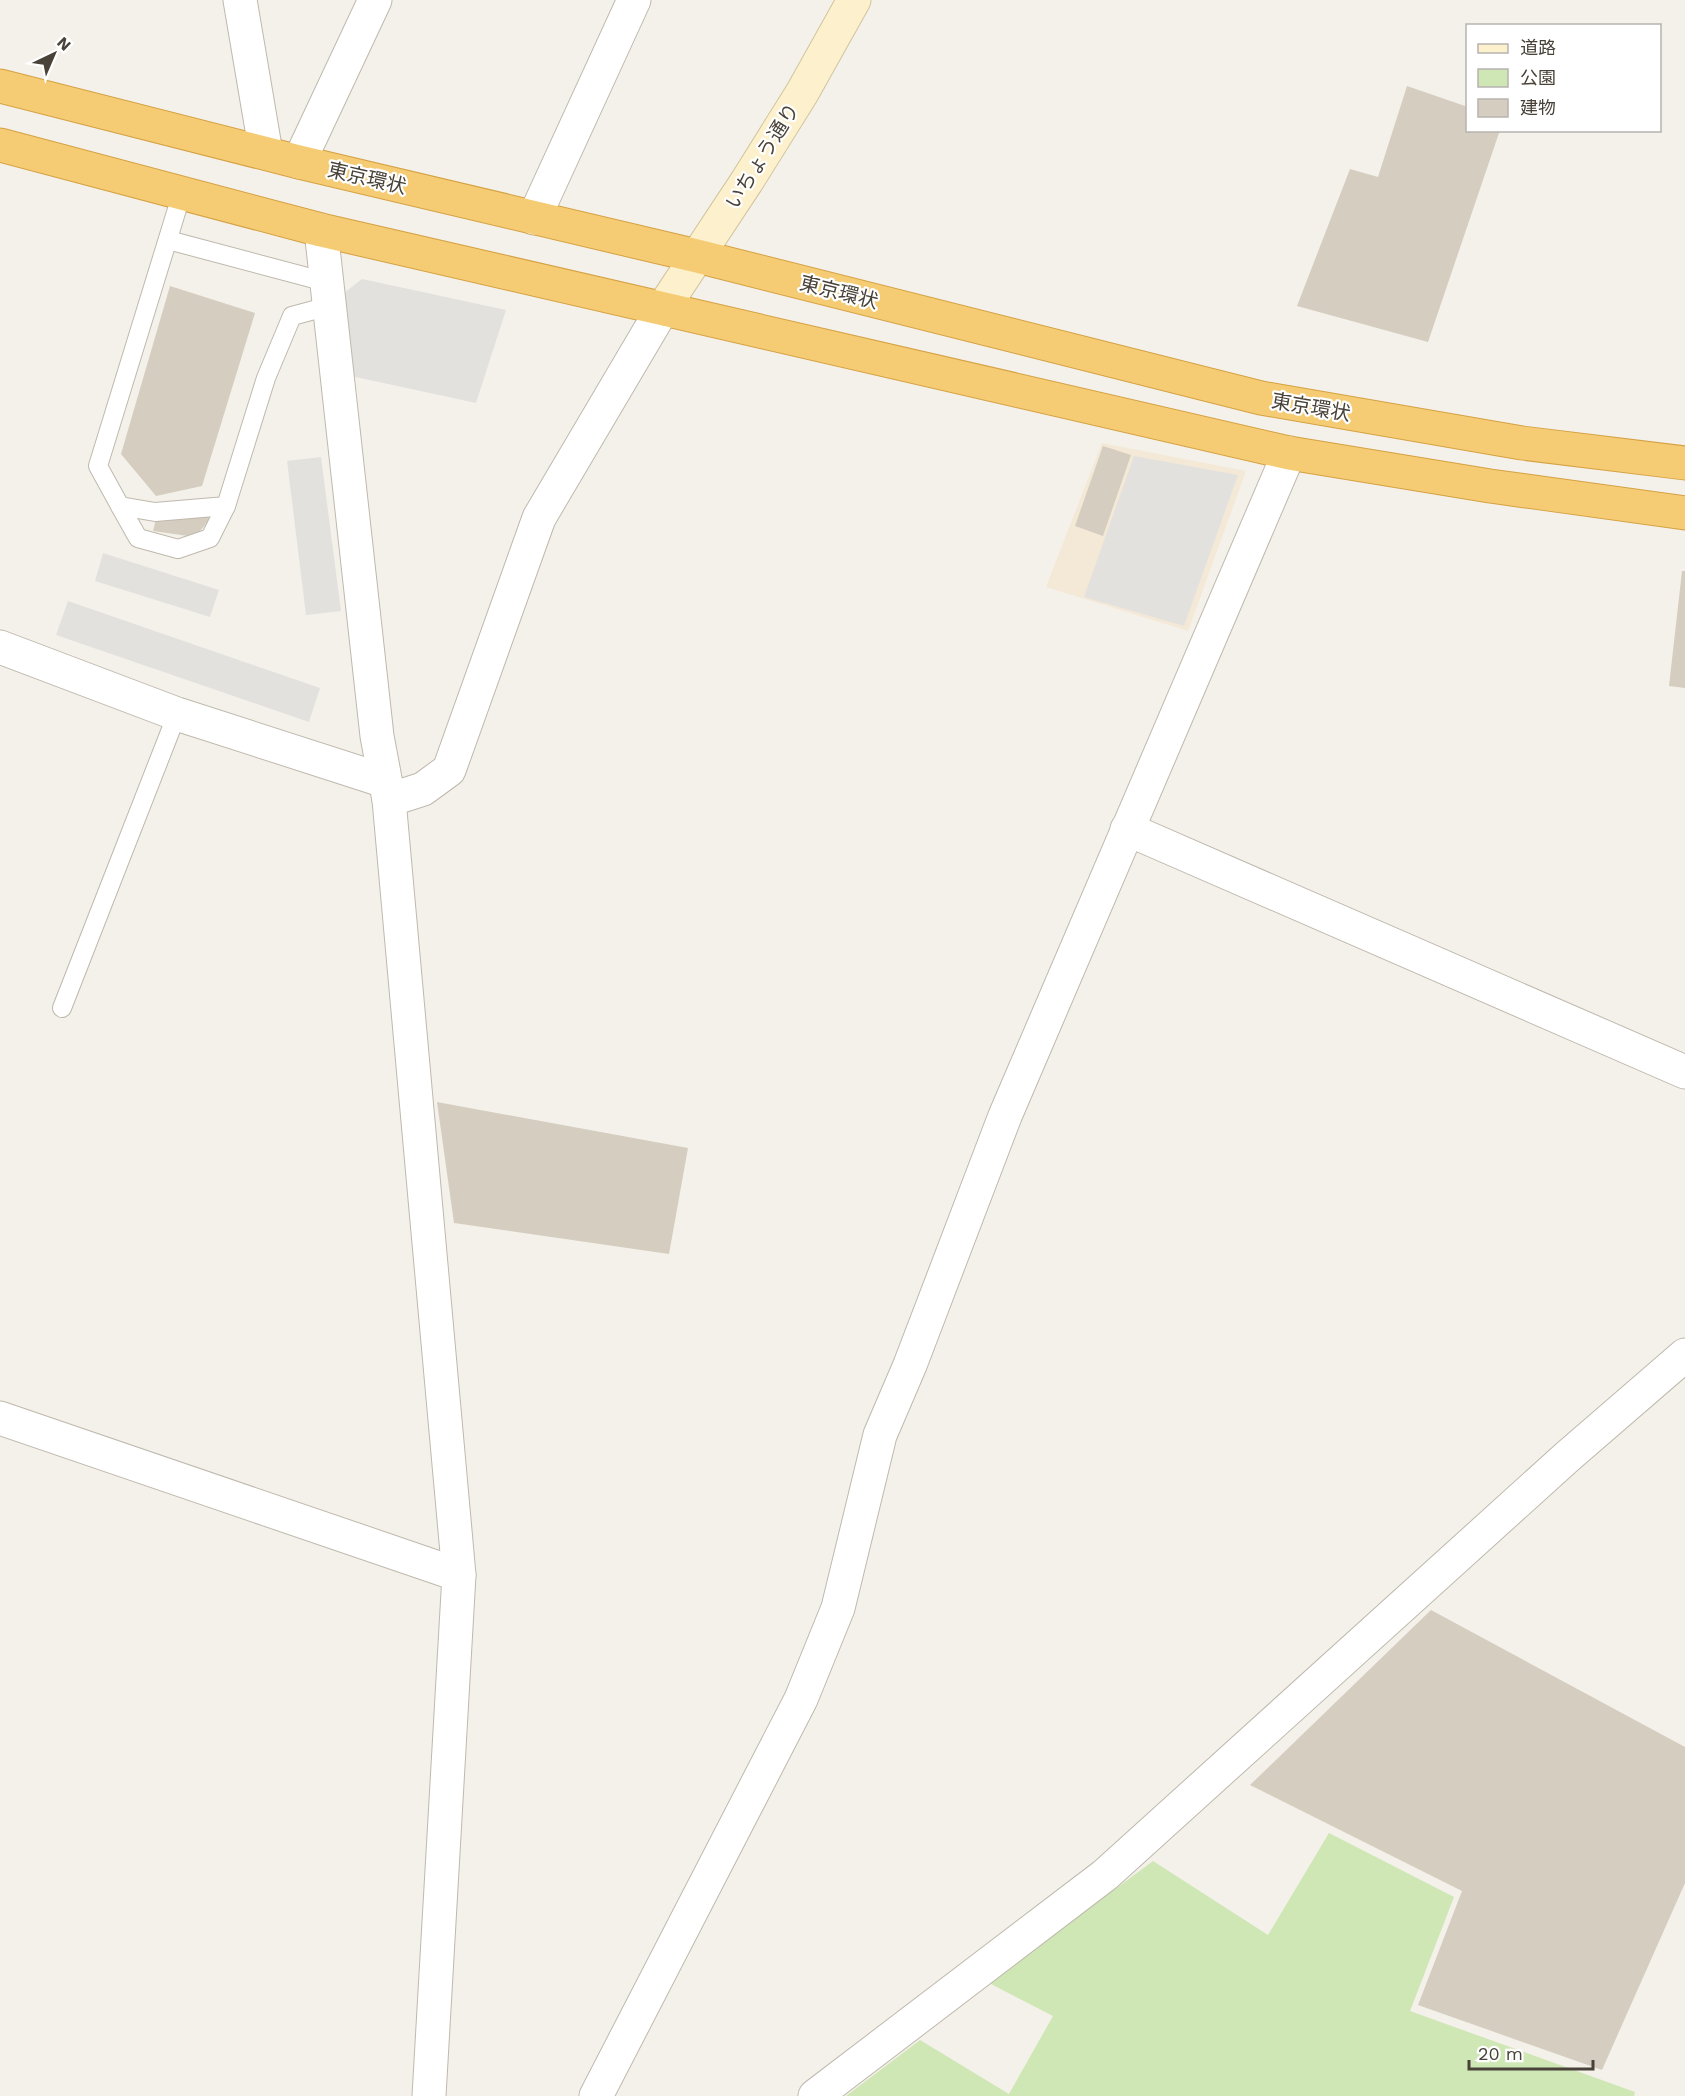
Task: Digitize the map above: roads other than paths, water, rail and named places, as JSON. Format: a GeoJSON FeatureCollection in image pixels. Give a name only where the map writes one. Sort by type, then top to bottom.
{"type":"FeatureCollection","features":[{"type":"Feature","properties":{"kind":"highway","name":"東京環状"},"geometry":{"type":"LineString","coordinates":[[7,83],[299,162],[697,256],[1261,398],[1522,443],[1685,463]]}},
{"type":"Feature","properties":{"kind":"highway"},"geometry":{"type":"LineString","coordinates":[[0,145],[321,230],[1289,453],[1490,486],[1685,513]]}},
{"type":"Feature","properties":{"kind":"street"},"geometry":{"type":"LineString","coordinates":[[299,162],[375,0]]}},
{"type":"Feature","properties":{"kind":"street"},"geometry":{"type":"LineString","coordinates":[[534,218],[634,0]]}},
{"type":"Feature","properties":{"kind":"street","name":"いちょう通り"},"geometry":{"type":"LineString","coordinates":[[663,308],[802,93],[854,0]]}},
{"type":"Feature","properties":{"kind":"street"},"geometry":{"type":"LineString","coordinates":[[245,4],[266,153]]}},
{"type":"Feature","properties":{"kind":"street"},"geometry":{"type":"LineString","coordinates":[[321,230],[377,736],[387,790],[459,1575],[429,2096]]}},
{"type":"Feature","properties":{"kind":"street"},"geometry":{"type":"LineString","coordinates":[[0,647],[387,790],[423,789],[449,770],[539,518],[663,308]]}},
{"type":"Feature","properties":{"kind":"street"},"geometry":{"type":"LineString","coordinates":[[596,2096],[801,1699],[838,1608],[880,1435],[910,1365],[1005,1116],[1289,453]]}},
{"type":"Feature","properties":{"kind":"street"},"geometry":{"type":"LineString","coordinates":[[1127,829],[1685,1072]]}},
{"type":"Feature","properties":{"kind":"street"},"geometry":{"type":"LineString","coordinates":[[815,2096],[1105,1875],[1567,1457],[1685,1355]]}},
{"type":"Feature","properties":{"kind":"street"},"geometry":{"type":"LineString","coordinates":[[0,1418],[459,1575]]}},
{"type":"Feature","properties":{"kind":"lane"},"geometry":{"type":"LineString","coordinates":[[182,194],[98,466],[138,538],[178,549],[210,538],[226,506],[266,378],[292,316],[327,294]]}},
{"type":"Feature","properties":{"kind":"lane"},"geometry":{"type":"LineString","coordinates":[[168,240],[327,294]]}},
{"type":"Feature","properties":{"kind":"lane"},"geometry":{"type":"LineString","coordinates":[[120,506],[155,512],[226,506]]}},
{"type":"Feature","properties":{"kind":"lane"},"geometry":{"type":"LineString","coordinates":[[62,1008],[177,714]]}}]}
